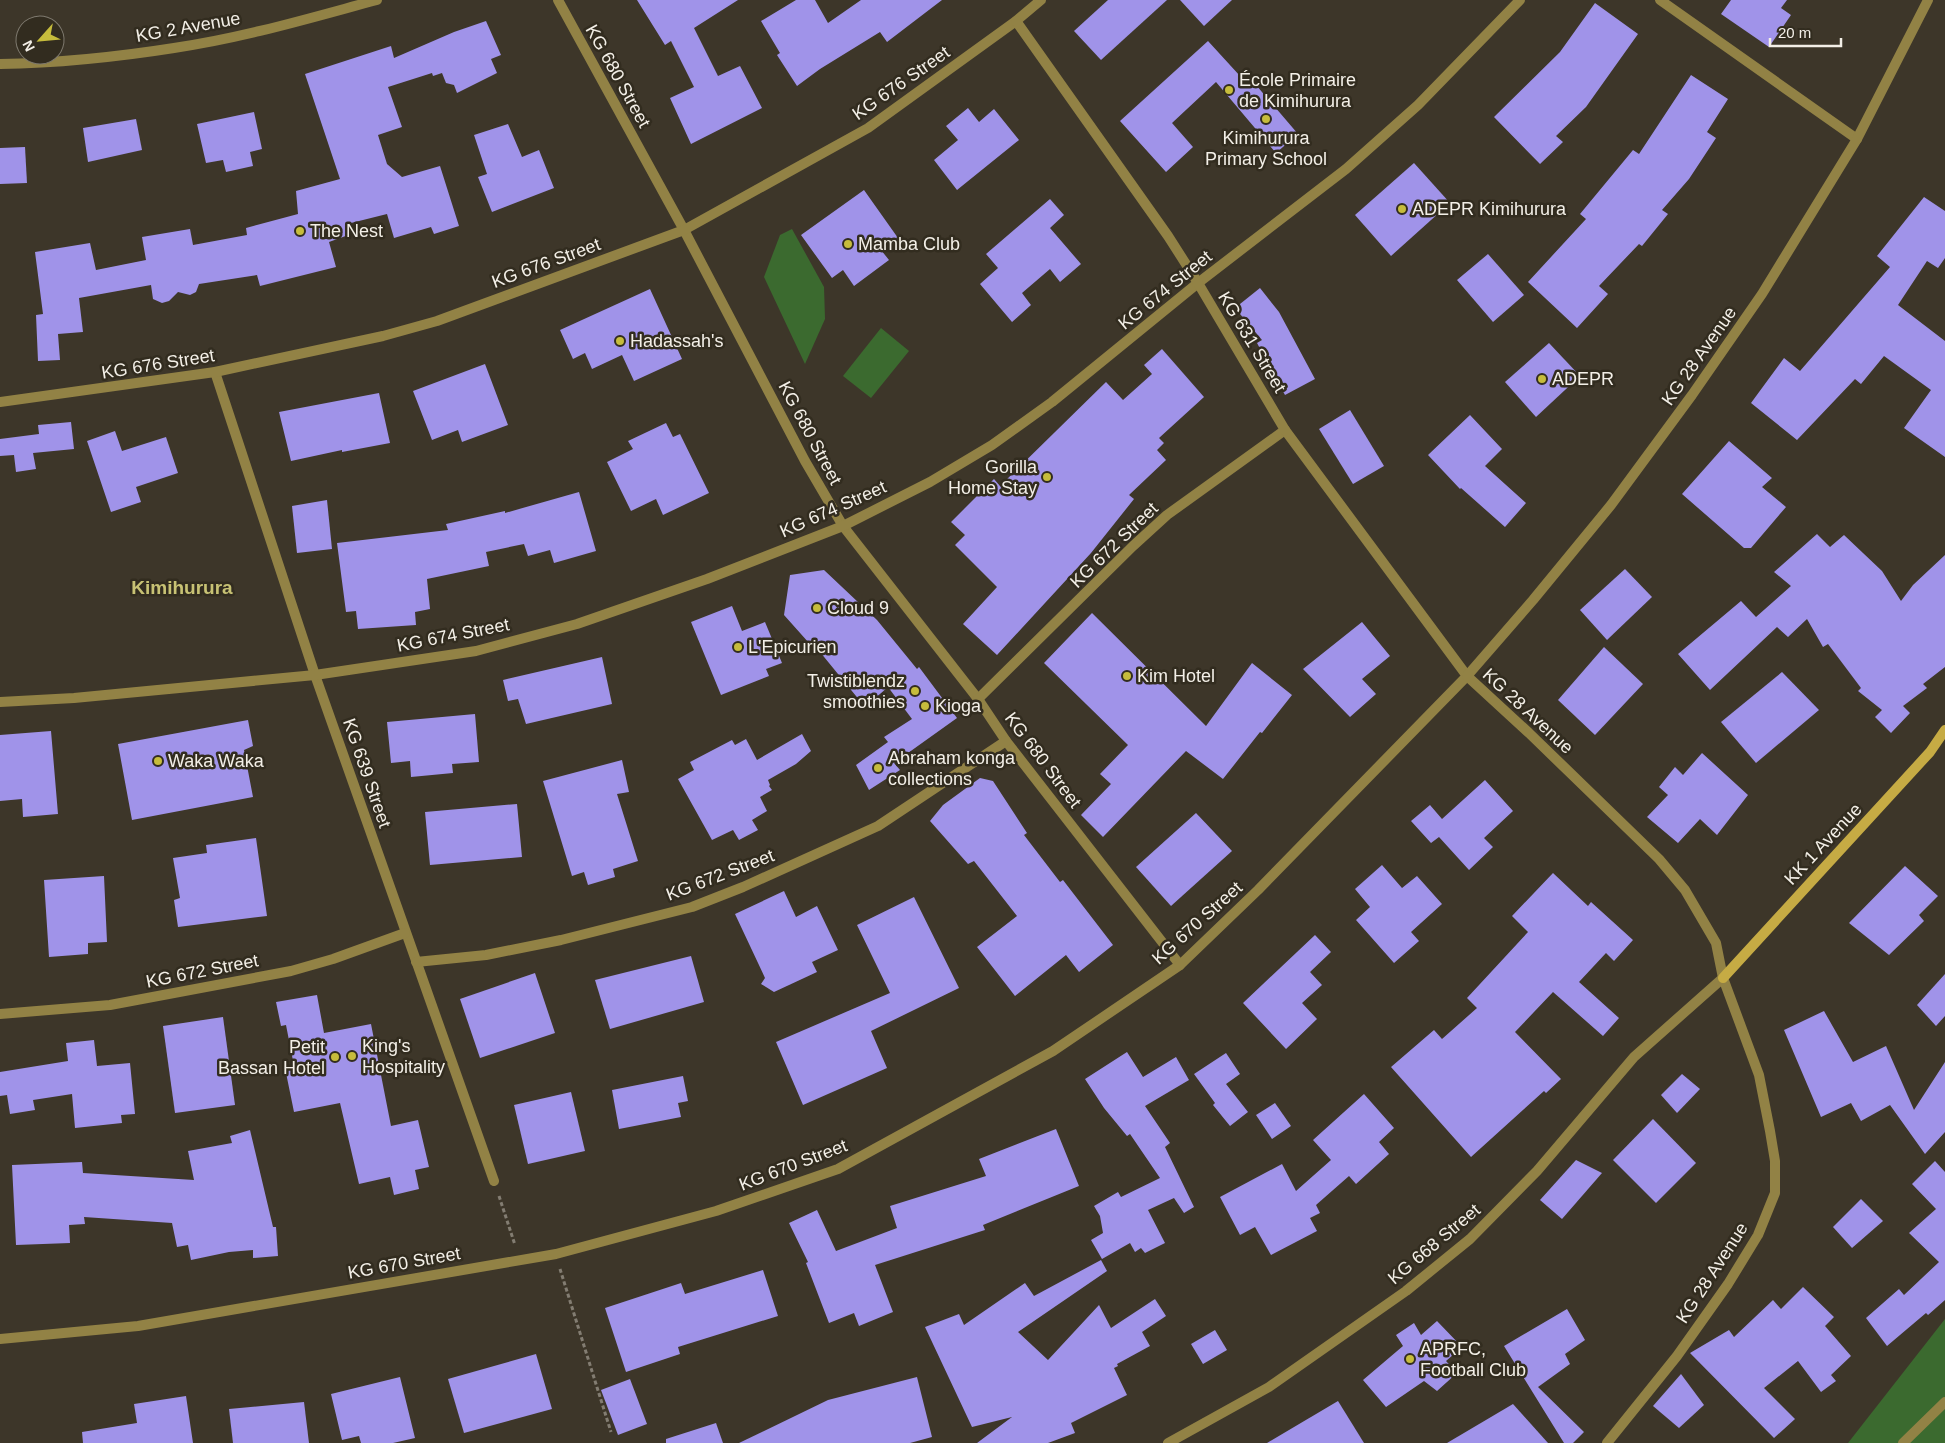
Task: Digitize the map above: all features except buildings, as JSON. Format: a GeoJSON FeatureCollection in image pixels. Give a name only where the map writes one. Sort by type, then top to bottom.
{"type":"FeatureCollection","features":[{"type":"Feature","properties":{"kind":"main road","name":"KK 1 Avenue"},"geometry":{"type":"LineString","coordinates":[[1723,978],[1930,752],[1945,730]]}},
{"type":"Feature","properties":{"kind":"street","name":"KG 2 Avenue"},"geometry":{"type":"LineString","coordinates":[[0,64],[42,63],[175,48],[287,25],[377,0]]}},
{"type":"Feature","properties":{"kind":"street","name":"KG 680 Street"},"geometry":{"type":"LineString","coordinates":[[558,0],[684,230],[805,461],[843,526],[978,699],[1006,741],[1180,965]]}},
{"type":"Feature","properties":{"kind":"street","name":"KG 676 Street"},"geometry":{"type":"LineString","coordinates":[[0,402],[215,372],[383,336],[437,321],[684,230],[868,128],[1016,21],[1041,0]]}},
{"type":"Feature","properties":{"kind":"street","name":"KG 674 Street"},"geometry":{"type":"LineString","coordinates":[[0,702],[74,698],[315,674],[476,651],[578,624],[707,579],[843,526],[930,482],[992,445],[1052,402],[1198,283],[1346,170],[1418,105],[1520,0]]}},
{"type":"Feature","properties":{"kind":"street"},"geometry":{"type":"LineString","coordinates":[[1660,0],[1857,139]]}},
{"type":"Feature","properties":{"kind":"street","name":"KG 28 Avenue"},"geometry":{"type":"LineString","coordinates":[[1607,1443],[1677,1356],[1728,1284],[1758,1235],[1775,1193],[1775,1162],[1759,1075],[1723,978],[1716,942],[1685,890],[1659,859],[1529,733],[1467,676],[1533,600],[1611,505],[1692,395],[1762,294],[1857,139],[1928,0]]}},
{"type":"Feature","properties":{"kind":"street","name":"KG 631 Street"},"geometry":{"type":"LineString","coordinates":[[1016,21],[1168,236],[1285,430],[1467,676]]}},
{"type":"Feature","properties":{"kind":"street","name":"KG 639 Street"},"geometry":{"type":"LineString","coordinates":[[215,372],[315,674],[494,1181]]}},
{"type":"Feature","properties":{"kind":"street","name":"KG 672 Street"},"geometry":{"type":"LineString","coordinates":[[978,699],[1133,546],[1167,515],[1285,430]]}},
{"type":"Feature","properties":{"kind":"street","name":"KG 670 Street"},"geometry":{"type":"LineString","coordinates":[[0,1339],[138,1326],[556,1254],[716,1211],[838,1169],[1053,1051],[1180,965],[1258,890],[1467,676]]}},
{"type":"Feature","properties":{"kind":"street","name":"KG 672 Street"},"geometry":{"type":"LineString","coordinates":[[416,962],[486,955],[561,940],[692,907],[743,887],[878,826],[1006,741]]}},
{"type":"Feature","properties":{"kind":"street","name":"KG 672 Street"},"geometry":{"type":"LineString","coordinates":[[0,1014],[110,1005],[282,972],[333,958],[405,933]]}},
{"type":"Feature","properties":{"kind":"street","name":"KG 668 Street"},"geometry":{"type":"LineString","coordinates":[[1168,1443],[1268,1386],[1406,1290],[1470,1240],[1536,1171],[1634,1057],[1723,978]]}},
{"type":"Feature","properties":{"kind":"street"},"geometry":{"type":"LineString","coordinates":[[1903,1443],[1945,1402]]}},
{"type":"Feature","properties":{"kind":"path"},"geometry":{"type":"LineString","coordinates":[[494,1181],[520,1259]]}},
{"type":"Feature","properties":{"kind":"path"},"geometry":{"type":"LineString","coordinates":[[556,1254],[611,1432]]}},
{"type":"Feature","properties":{"kind":"green space"},"geometry":{"type":"Polygon","coordinates":[[[792,229],[824,287],[825,319],[805,364],[764,277],[780,235],[792,229]]]}},
{"type":"Feature","properties":{"kind":"green space"},"geometry":{"type":"Polygon","coordinates":[[[881,328],[909,351],[871,398],[843,376],[881,328]]]}},
{"type":"Feature","properties":{"kind":"green space"},"geometry":{"type":"Polygon","coordinates":[[[1945,1319],[1945,1443],[1848,1443],[1945,1319]]]}},
{"type":"Feature","properties":{"kind":"place","name":"École Primaire de Kimihurura"},"geometry":{"type":"Point","coordinates":[1229,90]}},
{"type":"Feature","properties":{"kind":"place","name":"Kimihurura Primary School"},"geometry":{"type":"Point","coordinates":[1266,119]}},
{"type":"Feature","properties":{"kind":"place","name":"ADEPR Kimihurura"},"geometry":{"type":"Point","coordinates":[1402,209]}},
{"type":"Feature","properties":{"kind":"place","name":"The Nest"},"geometry":{"type":"Point","coordinates":[300,231]}},
{"type":"Feature","properties":{"kind":"place","name":"Mamba Club"},"geometry":{"type":"Point","coordinates":[848,244]}},
{"type":"Feature","properties":{"kind":"place","name":"Hadassah's"},"geometry":{"type":"Point","coordinates":[620,341]}},
{"type":"Feature","properties":{"kind":"place","name":"ADEPR"},"geometry":{"type":"Point","coordinates":[1542,379]}},
{"type":"Feature","properties":{"kind":"place","name":"Gorilla Home Stay"},"geometry":{"type":"Point","coordinates":[1047,477]}},
{"type":"Feature","properties":{"kind":"place","name":"Cloud 9"},"geometry":{"type":"Point","coordinates":[817,608]}},
{"type":"Feature","properties":{"kind":"place","name":"L'Epicurien"},"geometry":{"type":"Point","coordinates":[738,647]}},
{"type":"Feature","properties":{"kind":"place","name":"Kim Hotel"},"geometry":{"type":"Point","coordinates":[1127,676]}},
{"type":"Feature","properties":{"kind":"place","name":"Twistiblendz smoothies"},"geometry":{"type":"Point","coordinates":[915,691]}},
{"type":"Feature","properties":{"kind":"place","name":"Kioga"},"geometry":{"type":"Point","coordinates":[925,706]}},
{"type":"Feature","properties":{"kind":"place","name":"Waka Waka"},"geometry":{"type":"Point","coordinates":[158,761]}},
{"type":"Feature","properties":{"kind":"place","name":"Abraham konga collections"},"geometry":{"type":"Point","coordinates":[878,768]}},
{"type":"Feature","properties":{"kind":"place","name":"King's Hospitality"},"geometry":{"type":"Point","coordinates":[352,1056]}},
{"type":"Feature","properties":{"kind":"place","name":"Petit Bassan Hotel"},"geometry":{"type":"Point","coordinates":[335,1057]}},
{"type":"Feature","properties":{"kind":"place","name":"APRFC, Football Club"},"geometry":{"type":"Point","coordinates":[1410,1359]}},
{"type":"Feature","properties":{"kind":"district","name":"Kimihurura"},"geometry":{"type":"Point","coordinates":[182,587]}}]}
